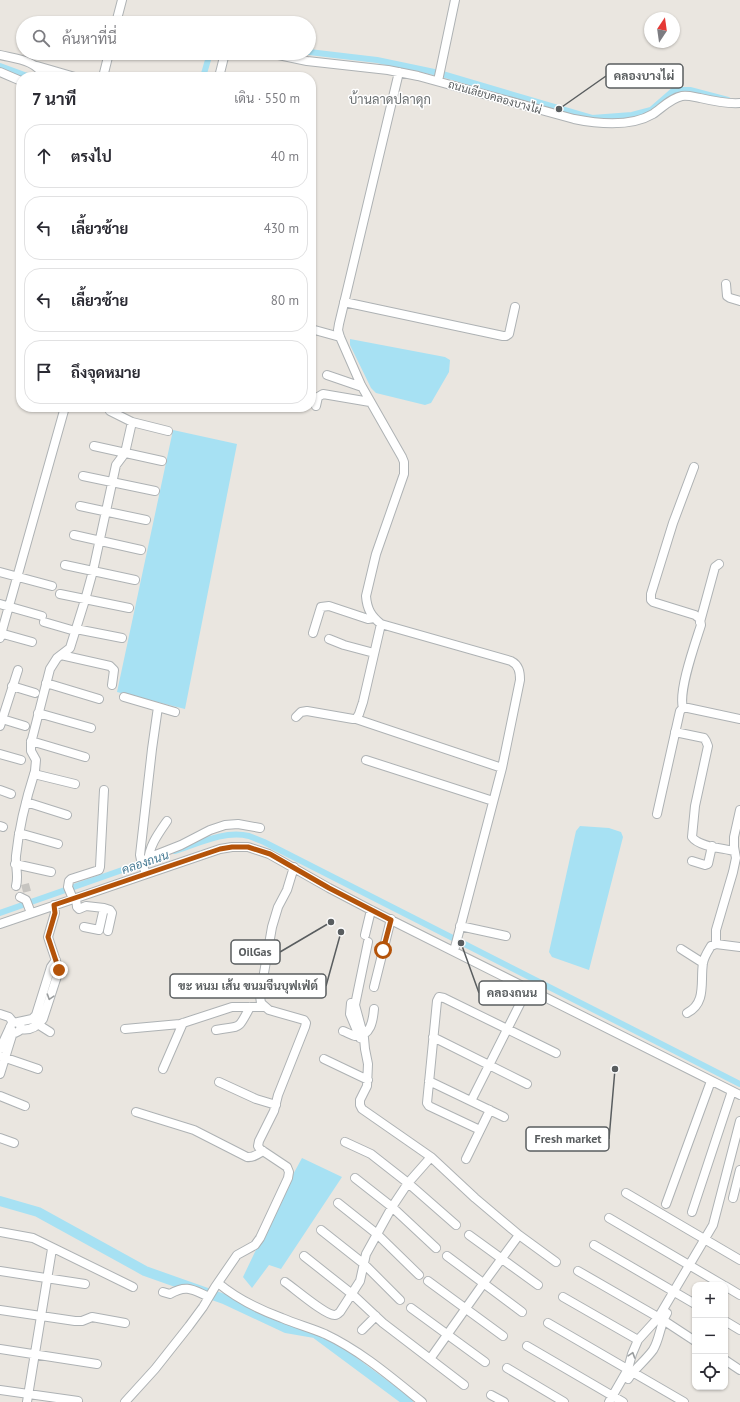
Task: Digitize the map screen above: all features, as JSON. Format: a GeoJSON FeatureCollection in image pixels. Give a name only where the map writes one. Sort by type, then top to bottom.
{"type":"FeatureCollection","features":[{"type":"Feature","properties":{"kind":"street"},"geometry":{"type":"LineString","coordinates":[[118,16],[122,0]]}},
{"type":"Feature","properties":{"kind":"street"},"geometry":{"type":"LineString","coordinates":[[438,79],[455,0]]}},
{"type":"Feature","properties":{"kind":"street"},"geometry":{"type":"LineString","coordinates":[[0,55],[16,59]]}},
{"type":"Feature","properties":{"kind":"street"},"geometry":{"type":"LineString","coordinates":[[19,60],[57,72]]}},
{"type":"Feature","properties":{"kind":"street"},"geometry":{"type":"LineString","coordinates":[[104,72],[107,60]]}},
{"type":"Feature","properties":{"kind":"street"},"geometry":{"type":"LineString","coordinates":[[219,72],[223,60]]}},
{"type":"Feature","properties":{"kind":"street","name":"ถนนเลียบคลองบางไผ่"},"geometry":{"type":"LineString","coordinates":[[303,60],[400,72],[438,79],[464,90],[574,119],[604,124],[640,119],[651,115],[672,100],[683,96],[729,104],[740,103]]}},
{"type":"Feature","properties":{"kind":"street"},"geometry":{"type":"LineString","coordinates":[[36,66],[42,72]]}},
{"type":"Feature","properties":{"kind":"street"},"geometry":{"type":"LineString","coordinates":[[0,72],[16,79]]}},
{"type":"Feature","properties":{"kind":"street"},"geometry":{"type":"LineString","coordinates":[[400,72],[338,330],[362,388],[402,457],[405,467],[404,474],[376,554],[366,596],[368,610],[381,624],[515,663],[520,672],[520,680],[502,768],[455,948]]}},
{"type":"Feature","properties":{"kind":"street"},"geometry":{"type":"LineString","coordinates":[[726,284],[727,296],[740,301]]}},
{"type":"Feature","properties":{"kind":"street"},"geometry":{"type":"LineString","coordinates":[[344,302],[503,336],[509,334],[515,307]]}},
{"type":"Feature","properties":{"kind":"street"},"geometry":{"type":"LineString","coordinates":[[316,330],[340,337]]}},
{"type":"Feature","properties":{"kind":"street"},"geometry":{"type":"LineString","coordinates":[[327,375],[362,388]]}},
{"type":"Feature","properties":{"kind":"street"},"geometry":{"type":"LineString","coordinates":[[316,406],[318,396],[323,394],[370,402]]}},
{"type":"Feature","properties":{"kind":"street"},"geometry":{"type":"LineString","coordinates":[[32,642],[0,635],[64,412]]}},
{"type":"Feature","properties":{"kind":"street"},"geometry":{"type":"LineString","coordinates":[[114,412],[132,422],[168,431]]}},
{"type":"Feature","properties":{"kind":"street"},"geometry":{"type":"LineString","coordinates":[[20,883],[15,864],[19,833],[34,774],[36,760],[31,751],[31,741],[50,669],[57,658],[70,648],[93,571],[116,465],[125,453],[132,422]]}},
{"type":"Feature","properties":{"kind":"street"},"geometry":{"type":"LineString","coordinates":[[94,446],[162,461]]}},
{"type":"Feature","properties":{"kind":"street"},"geometry":{"type":"LineString","coordinates":[[694,467],[673,524],[651,594],[651,600],[658,604],[695,615],[700,622]]}},
{"type":"Feature","properties":{"kind":"street"},"geometry":{"type":"LineString","coordinates":[[84,476],[155,491]]}},
{"type":"Feature","properties":{"kind":"street"},"geometry":{"type":"LineString","coordinates":[[80,506],[146,520]]}},
{"type":"Feature","properties":{"kind":"street"},"geometry":{"type":"LineString","coordinates":[[74,535],[141,550]]}},
{"type":"Feature","properties":{"kind":"street"},"geometry":{"type":"LineString","coordinates":[[683,708],[681,704],[683,690],[700,622],[715,567],[719,564]]}},
{"type":"Feature","properties":{"kind":"street"},"geometry":{"type":"LineString","coordinates":[[65,565],[135,580]]}},
{"type":"Feature","properties":{"kind":"street"},"geometry":{"type":"LineString","coordinates":[[0,572],[52,586]]}},
{"type":"Feature","properties":{"kind":"street"},"geometry":{"type":"LineString","coordinates":[[60,594],[129,608]]}},
{"type":"Feature","properties":{"kind":"street"},"geometry":{"type":"LineString","coordinates":[[0,604],[75,630],[122,638]]}},
{"type":"Feature","properties":{"kind":"street"},"geometry":{"type":"LineString","coordinates":[[312,634],[321,607],[324,606],[329,606],[368,619],[374,618]]}},
{"type":"Feature","properties":{"kind":"street"},"geometry":{"type":"LineString","coordinates":[[356,719],[363,702],[381,624]]}},
{"type":"Feature","properties":{"kind":"street"},"geometry":{"type":"LineString","coordinates":[[330,639],[344,645],[374,653]]}},
{"type":"Feature","properties":{"kind":"street"},"geometry":{"type":"LineString","coordinates":[[62,655],[110,666],[114,670],[112,685]]}},
{"type":"Feature","properties":{"kind":"street"},"geometry":{"type":"LineString","coordinates":[[18,670],[1,722],[25,726]]}},
{"type":"Feature","properties":{"kind":"street"},"geometry":{"type":"LineString","coordinates":[[46,683],[99,698]]}},
{"type":"Feature","properties":{"kind":"street"},"geometry":{"type":"LineString","coordinates":[[12,686],[34,693]]}},
{"type":"Feature","properties":{"kind":"street"},"geometry":{"type":"LineString","coordinates":[[124,697],[175,712]]}},
{"type":"Feature","properties":{"kind":"street"},"geometry":{"type":"LineString","coordinates":[[147,867],[144,811],[158,707]]}},
{"type":"Feature","properties":{"kind":"street"},"geometry":{"type":"LineString","coordinates":[[683,708],[740,719]]}},
{"type":"Feature","properties":{"kind":"street"},"geometry":{"type":"LineString","coordinates":[[657,814],[680,711],[683,708]]}},
{"type":"Feature","properties":{"kind":"street"},"geometry":{"type":"LineString","coordinates":[[296,717],[301,712],[307,711],[356,719],[502,768]]}},
{"type":"Feature","properties":{"kind":"street"},"geometry":{"type":"LineString","coordinates":[[38,713],[90,728]]}},
{"type":"Feature","properties":{"kind":"street"},"geometry":{"type":"LineString","coordinates":[[675,732],[704,738],[708,746],[695,806],[692,837],[700,844],[734,851]]}},
{"type":"Feature","properties":{"kind":"street"},"geometry":{"type":"LineString","coordinates":[[31,741],[85,757]]}},
{"type":"Feature","properties":{"kind":"street"},"geometry":{"type":"LineString","coordinates":[[0,754],[21,760]]}},
{"type":"Feature","properties":{"kind":"street"},"geometry":{"type":"LineString","coordinates":[[366,760],[494,801]]}},
{"type":"Feature","properties":{"kind":"street"},"geometry":{"type":"LineString","coordinates":[[34,774],[75,784]]}},
{"type":"Feature","properties":{"kind":"street"},"geometry":{"type":"LineString","coordinates":[[0,790],[11,794]]}},
{"type":"Feature","properties":{"kind":"street"},"geometry":{"type":"LineString","coordinates":[[104,790],[99,870],[72,879],[69,881],[68,887],[79,909],[86,906],[110,910],[112,913],[108,931]]}},
{"type":"Feature","properties":{"kind":"street"},"geometry":{"type":"LineString","coordinates":[[26,802],[67,815]]}},
{"type":"Feature","properties":{"kind":"street"},"geometry":{"type":"LineString","coordinates":[[716,944],[716,930],[736,858],[734,851],[734,837],[740,810]]}},
{"type":"Feature","properties":{"kind":"street"},"geometry":{"type":"LineString","coordinates":[[147,867],[153,842],[167,821]]}},
{"type":"Feature","properties":{"kind":"street"},"geometry":{"type":"LineString","coordinates":[[147,867],[181,845],[210,830],[225,825],[238,824],[260,828]]}},
{"type":"Feature","properties":{"kind":"street"},"geometry":{"type":"LineString","coordinates":[[19,833],[58,844]]}},
{"type":"Feature","properties":{"kind":"street"},"geometry":{"type":"LineString","coordinates":[[692,861],[705,865],[708,864],[712,846]]}},
{"type":"Feature","properties":{"kind":"street"},"geometry":{"type":"LineString","coordinates":[[0,924],[30,911],[54,905],[147,867],[220,849],[248,847],[270,854],[329,888],[391,920],[455,948],[528,988],[740,1095]]}},
{"type":"Feature","properties":{"kind":"street"},"geometry":{"type":"LineString","coordinates":[[15,864],[51,872]]}},
{"type":"Feature","properties":{"kind":"street"},"geometry":{"type":"LineString","coordinates":[[126,1402],[155,1369],[189,1326],[237,1255],[255,1245],[260,1238],[288,1178],[288,1167],[260,1149],[258,1146],[274,1111],[278,1095],[306,1023],[304,1020],[269,1010],[261,1003],[260,996],[272,927],[278,907],[287,890],[294,867]]}},
{"type":"Feature","properties":{"kind":"street"},"geometry":{"type":"LineString","coordinates":[[25,898],[30,911]]}},
{"type":"Feature","properties":{"kind":"street"},"geometry":{"type":"LineString","coordinates":[[0,1014],[8,1017],[15,1027],[27,1030],[39,1025],[43,1019],[59,970],[48,937],[55,913],[54,905]]}},
{"type":"Feature","properties":{"kind":"street"},"geometry":{"type":"LineString","coordinates":[[84,927],[99,930],[104,908]]}},
{"type":"Feature","properties":{"kind":"street"},"geometry":{"type":"LineString","coordinates":[[373,910],[359,972],[355,1005],[368,1064],[368,1080],[360,1100],[362,1109],[432,1157],[475,1198],[519,1235],[556,1262]]}},
{"type":"Feature","properties":{"kind":"street"},"geometry":{"type":"LineString","coordinates":[[374,987],[391,920]]}},
{"type":"Feature","properties":{"kind":"street"},"geometry":{"type":"LineString","coordinates":[[460,929],[506,936]]}},
{"type":"Feature","properties":{"kind":"street"},"geometry":{"type":"LineString","coordinates":[[686,1012],[696,1007],[700,1000],[703,963],[711,946],[716,944],[740,947]]}},
{"type":"Feature","properties":{"kind":"street"},"geometry":{"type":"LineString","coordinates":[[681,949],[703,963]]}},
{"type":"Feature","properties":{"kind":"street"},"geometry":{"type":"LineString","coordinates":[[0,1049],[15,1027],[32,1019],[36,1015],[51,967],[56,960]]}},
{"type":"Feature","properties":{"kind":"street"},"geometry":{"type":"LineString","coordinates":[[471,1101],[528,988]]}},
{"type":"Feature","properties":{"kind":"street"},"geometry":{"type":"LineString","coordinates":[[480,1130],[429,1106],[426,1100],[437,1001],[439,997],[444,998],[556,1053]]}},
{"type":"Feature","properties":{"kind":"street"},"geometry":{"type":"LineString","coordinates":[[125,1029],[183,1023],[232,1007],[264,1007]]}},
{"type":"Feature","properties":{"kind":"street"},"geometry":{"type":"LineString","coordinates":[[216,1030],[237,1027],[241,1024],[250,1007]]}},
{"type":"Feature","properties":{"kind":"street"},"geometry":{"type":"LineString","coordinates":[[343,1031],[355,1036],[361,1035],[371,1026],[374,1009]]}},
{"type":"Feature","properties":{"kind":"street"},"geometry":{"type":"LineString","coordinates":[[163,1069],[183,1023]]}},
{"type":"Feature","properties":{"kind":"street"},"geometry":{"type":"LineString","coordinates":[[39,1025],[50,1032]]}},
{"type":"Feature","properties":{"kind":"street"},"geometry":{"type":"LineString","coordinates":[[0,1074],[3,1057],[15,1027]]}},
{"type":"Feature","properties":{"kind":"street"},"geometry":{"type":"LineString","coordinates":[[433,1037],[527,1084]]}},
{"type":"Feature","properties":{"kind":"street"},"geometry":{"type":"LineString","coordinates":[[3,1057],[38,1069]]}},
{"type":"Feature","properties":{"kind":"street"},"geometry":{"type":"LineString","coordinates":[[324,1059],[368,1080]]}},
{"type":"Feature","properties":{"kind":"street"},"geometry":{"type":"LineString","coordinates":[[429,1081],[504,1117]]}},
{"type":"Feature","properties":{"kind":"street"},"geometry":{"type":"LineString","coordinates":[[666,1204],[711,1081]]}},
{"type":"Feature","properties":{"kind":"street"},"geometry":{"type":"LineString","coordinates":[[219,1082],[256,1099],[276,1105]]}},
{"type":"Feature","properties":{"kind":"street"},"geometry":{"type":"LineString","coordinates":[[692,1212],[732,1091]]}},
{"type":"Feature","properties":{"kind":"street"},"geometry":{"type":"LineString","coordinates":[[0,1096],[25,1106]]}},
{"type":"Feature","properties":{"kind":"street"},"geometry":{"type":"LineString","coordinates":[[466,1159],[490,1110]]}},
{"type":"Feature","properties":{"kind":"street"},"geometry":{"type":"LineString","coordinates":[[136,1112],[194,1130],[247,1157],[263,1151]]}},
{"type":"Feature","properties":{"kind":"street"},"geometry":{"type":"LineString","coordinates":[[719,1211],[740,1121]]}},
{"type":"Feature","properties":{"kind":"street"},"geometry":{"type":"LineString","coordinates":[[0,1138],[14,1143]]}},
{"type":"Feature","properties":{"kind":"street"},"geometry":{"type":"LineString","coordinates":[[630,1371],[632,1354],[638,1340],[661,1319],[707,1240],[719,1211],[740,1140]]}},
{"type":"Feature","properties":{"kind":"street"},"geometry":{"type":"LineString","coordinates":[[345,1142],[371,1154],[408,1183],[456,1225]]}},
{"type":"Feature","properties":{"kind":"street"},"geometry":{"type":"LineString","coordinates":[[285,1282],[316,1306],[335,1315],[340,1312],[360,1281],[366,1254],[392,1207],[408,1183],[432,1157]]}},
{"type":"Feature","properties":{"kind":"street"},"geometry":{"type":"LineString","coordinates":[[733,1198],[740,1170]]}},
{"type":"Feature","properties":{"kind":"street"},"geometry":{"type":"LineString","coordinates":[[355,1178],[392,1207],[436,1248]]}},
{"type":"Feature","properties":{"kind":"street"},"geometry":{"type":"LineString","coordinates":[[626,1193],[740,1260]]}},
{"type":"Feature","properties":{"kind":"street"},"geometry":{"type":"LineString","coordinates":[[338,1204],[377,1234],[419,1275]]}},
{"type":"Feature","properties":{"kind":"street"},"geometry":{"type":"LineString","coordinates":[[609,1218],[719,1282]]}},
{"type":"Feature","properties":{"kind":"street"},"geometry":{"type":"LineString","coordinates":[[322,1230],[364,1264],[400,1300]]}},
{"type":"Feature","properties":{"kind":"street"},"geometry":{"type":"LineString","coordinates":[[0,1232],[33,1238],[52,1249],[133,1287]]}},
{"type":"Feature","properties":{"kind":"street"},"geometry":{"type":"LineString","coordinates":[[469,1235],[538,1285]]}},
{"type":"Feature","properties":{"kind":"street"},"geometry":{"type":"LineString","coordinates":[[430,1359],[519,1235]]}},
{"type":"Feature","properties":{"kind":"street"},"geometry":{"type":"LineString","coordinates":[[594,1245],[692,1302]]}},
{"type":"Feature","properties":{"kind":"street"},"geometry":{"type":"LineString","coordinates":[[28,1398],[52,1249]]}},
{"type":"Feature","properties":{"kind":"street"},"geometry":{"type":"LineString","coordinates":[[304,1256],[464,1386]]}},
{"type":"Feature","properties":{"kind":"street"},"geometry":{"type":"LineString","coordinates":[[447,1256],[522,1312]]}},
{"type":"Feature","properties":{"kind":"street"},"geometry":{"type":"LineString","coordinates":[[0,1271],[85,1284]]}},
{"type":"Feature","properties":{"kind":"street"},"geometry":{"type":"LineString","coordinates":[[578,1271],[661,1319],[692,1339]]}},
{"type":"Feature","properties":{"kind":"street"},"geometry":{"type":"LineString","coordinates":[[428,1281],[503,1336]]}},
{"type":"Feature","properties":{"kind":"street"},"geometry":{"type":"LineString","coordinates":[[163,1292],[170,1294],[178,1289],[185,1288],[213,1291],[239,1298],[276,1316],[325,1335],[352,1348],[371,1361],[422,1402]]}},
{"type":"Feature","properties":{"kind":"street"},"geometry":{"type":"LineString","coordinates":[[728,1288],[740,1295]]}},
{"type":"Feature","properties":{"kind":"street"},"geometry":{"type":"LineString","coordinates":[[563,1297],[638,1340]]}},
{"type":"Feature","properties":{"kind":"street"},"geometry":{"type":"LineString","coordinates":[[411,1308],[485,1362]]}},
{"type":"Feature","properties":{"kind":"street"},"geometry":{"type":"LineString","coordinates":[[0,1310],[75,1321],[95,1317],[125,1323]]}},
{"type":"Feature","properties":{"kind":"street"},"geometry":{"type":"LineString","coordinates":[[362,1330],[376,1316]]}},
{"type":"Feature","properties":{"kind":"street"},"geometry":{"type":"LineString","coordinates":[[527,1346],[615,1400],[630,1371],[653,1350],[658,1340],[661,1319]]}},
{"type":"Feature","properties":{"kind":"street"},"geometry":{"type":"LineString","coordinates":[[548,1322],[684,1402]]}},
{"type":"Feature","properties":{"kind":"street"},"geometry":{"type":"LineString","coordinates":[[728,1323],[740,1330]]}},
{"type":"Feature","properties":{"kind":"street"},"geometry":{"type":"LineString","coordinates":[[0,1349],[97,1364]]}},
{"type":"Feature","properties":{"kind":"street"},"geometry":{"type":"LineString","coordinates":[[728,1362],[740,1370]]}},
{"type":"Feature","properties":{"kind":"street"},"geometry":{"type":"LineString","coordinates":[[507,1368],[564,1402]]}},
{"type":"Feature","properties":{"kind":"street"},"geometry":{"type":"LineString","coordinates":[[0,1390],[28,1398],[78,1401]]}},
{"type":"Feature","properties":{"kind":"street"},"geometry":{"type":"LineString","coordinates":[[491,1394],[504,1402]]}},
{"type":"Feature","properties":{"kind":"water"},"geometry":{"type":"Polygon","coordinates":[[[350,339],[445,357],[450,360],[449,372],[431,403],[425,405],[376,393],[371,388],[350,345],[350,339]]]}},
{"type":"Feature","properties":{"kind":"water"},"geometry":{"type":"Polygon","coordinates":[[[173,430],[237,444],[185,709],[117,692],[173,430]]]}},
{"type":"Feature","properties":{"kind":"water"},"geometry":{"type":"Polygon","coordinates":[[[580,826],[609,828],[621,832],[623,837],[589,970],[552,957],[549,952],[576,831],[580,826]]]}},
{"type":"Feature","properties":{"kind":"water"},"geometry":{"type":"Polygon","coordinates":[[[302,1158],[342,1177],[281,1269],[269,1265],[252,1288],[243,1277],[284,1191],[302,1158]]]}},
{"type":"Feature","properties":{"kind":"waterway"},"geometry":{"type":"LineString","coordinates":[[316,53],[377,60],[439,73],[592,118],[632,115],[651,110],[674,90],[690,90],[728,100]]}},
{"type":"Feature","properties":{"kind":"waterway"},"geometry":{"type":"LineString","coordinates":[[204,72],[208,60]]}},
{"type":"Feature","properties":{"kind":"waterway"},"geometry":{"type":"LineString","coordinates":[[0,66],[16,72]]}},
{"type":"Feature","properties":{"kind":"waterway","name":"คลองถนน"},"geometry":{"type":"LineString","coordinates":[[175,851],[220,836],[249,836],[264,842],[740,1084]]}},
{"type":"Feature","properties":{"kind":"waterway","name":"คลองถนน"},"geometry":{"type":"LineString","coordinates":[[0,913],[145,862]]}},
{"type":"Feature","properties":{"kind":"waterway"},"geometry":{"type":"LineString","coordinates":[[0,1201],[38,1212],[145,1271],[224,1299],[286,1328],[315,1333],[408,1402]]}},
{"type":"Feature","properties":{"kind":"tunnel"},"geometry":{"type":"LineString","coordinates":[[25,884],[28,895]]}},
{"type":"Feature","properties":{"kind":"place","name":"คลองบางไผ่"},"geometry":{"type":"Point","coordinates":[559,109]}},
{"type":"Feature","properties":{"kind":"place","name":"OilGas"},"geometry":{"type":"Point","coordinates":[331,922]}},
{"type":"Feature","properties":{"kind":"place","name":"ขะ หนม เส้น ขนมจีนบุฟเฟ่ต์"},"geometry":{"type":"Point","coordinates":[341,932]}},
{"type":"Feature","properties":{"kind":"place","name":"คลองถนน"},"geometry":{"type":"Point","coordinates":[461,943]}},
{"type":"Feature","properties":{"kind":"place","name":"Fresh market"},"geometry":{"type":"Point","coordinates":[615,1069]}},
{"type":"Feature","properties":{"kind":"district","name":"บ้านลาดปลาดุก"},"geometry":{"type":"Point","coordinates":[390,99]}},
{"type":"Feature","properties":{"kind":"route"},"geometry":{"type":"LineString","coordinates":[[59,970],[48,937],[55,913],[54,905],[220,849],[232,847],[248,847],[270,854],[329,888],[391,920],[383,950]]}}]}
